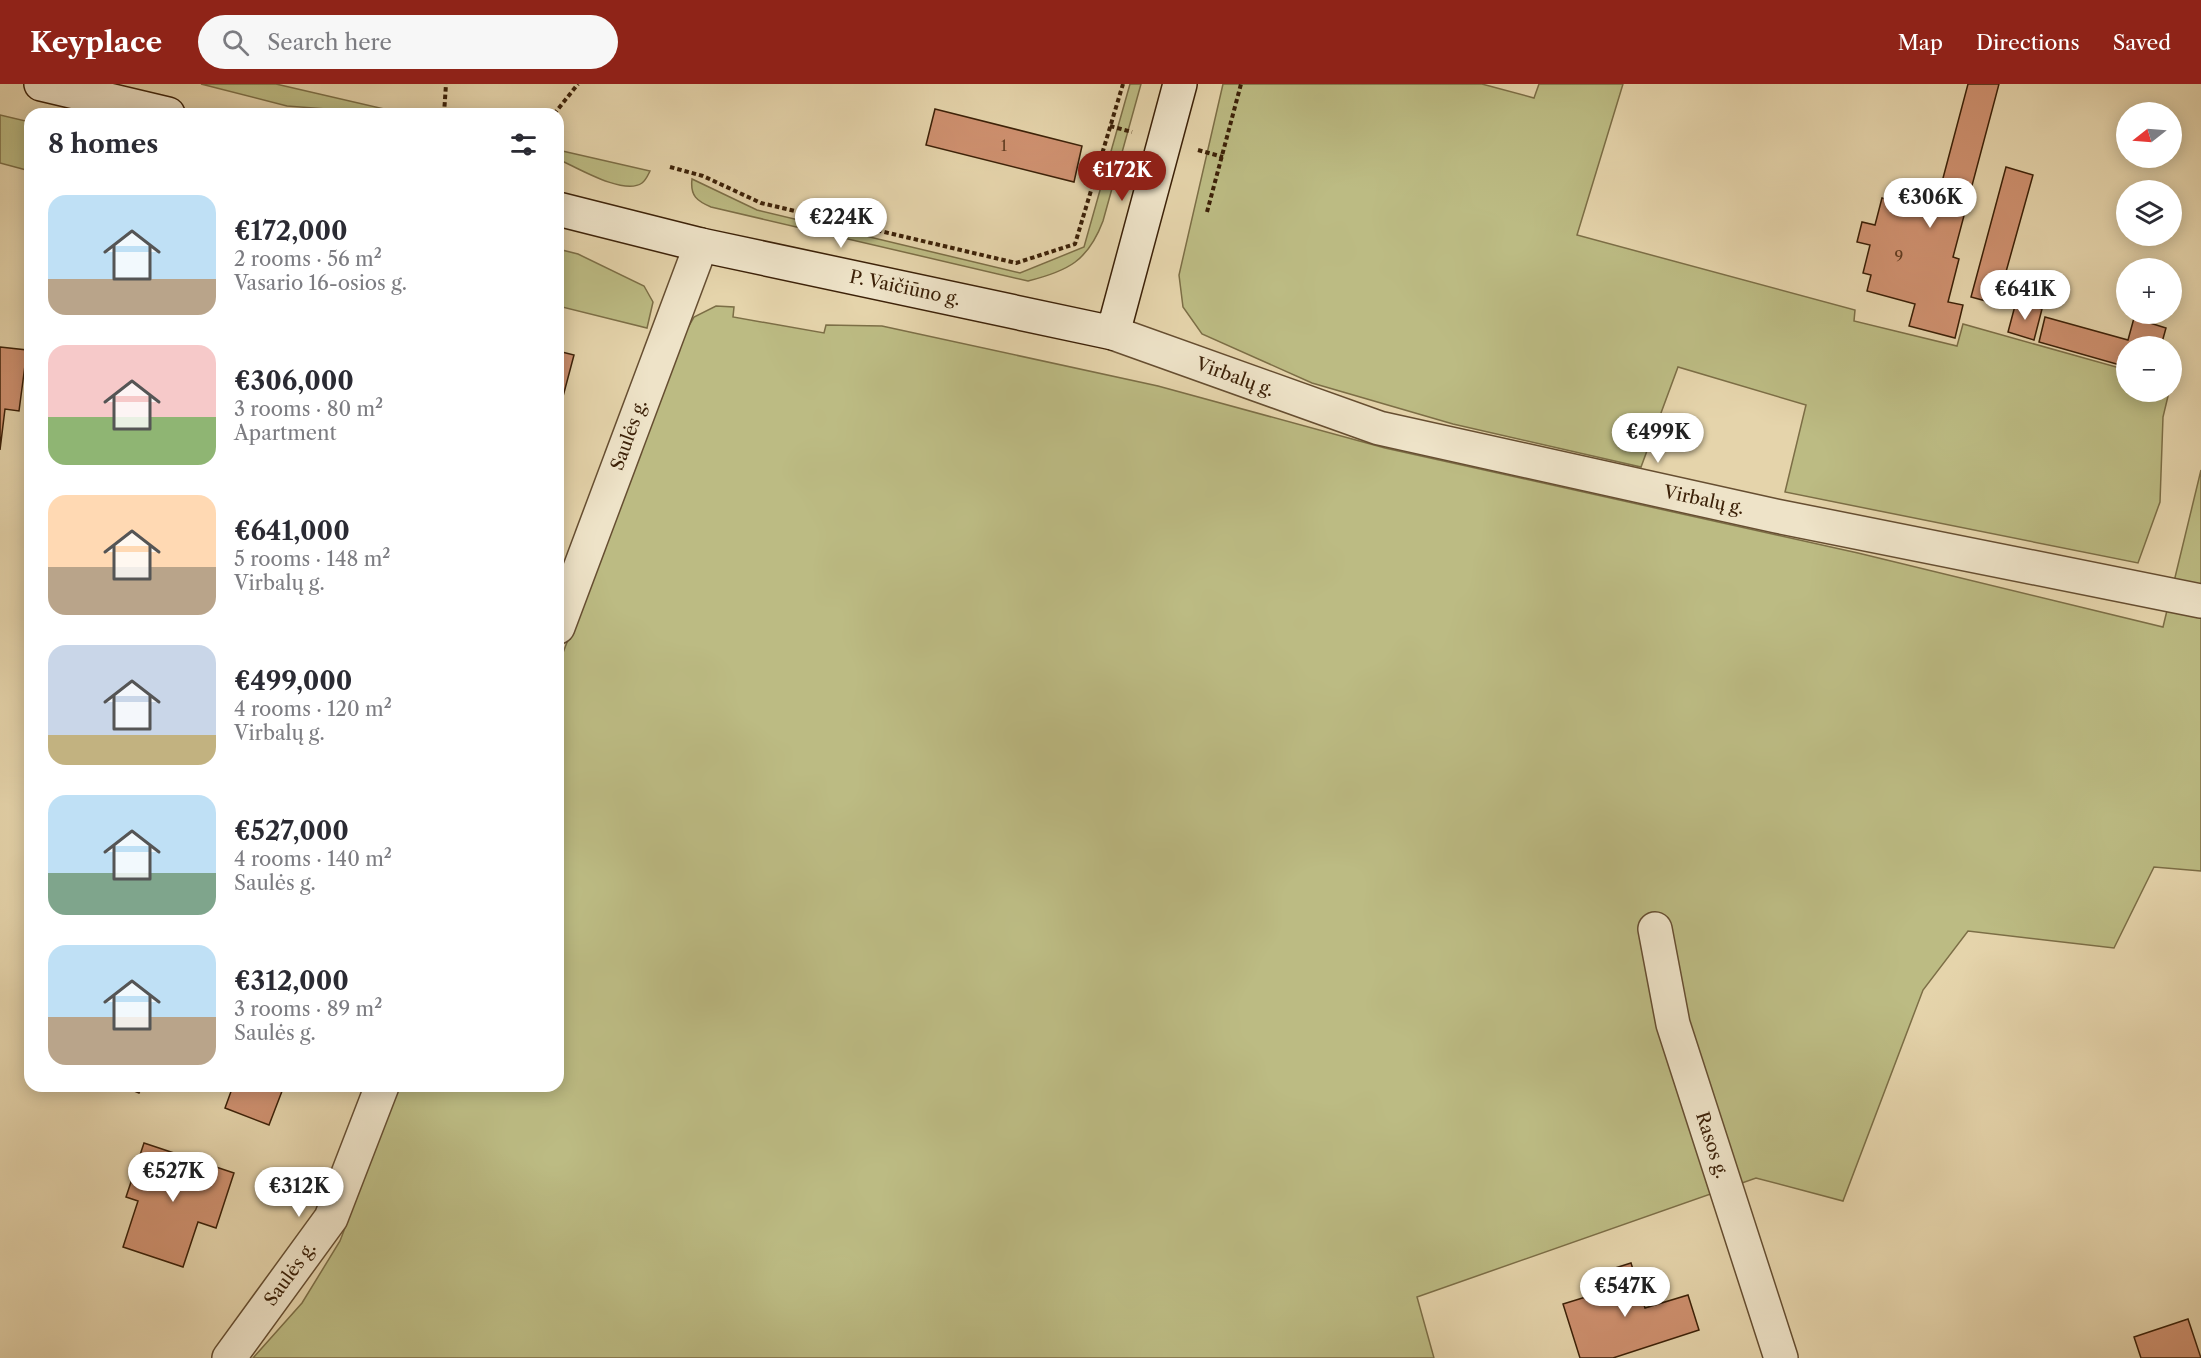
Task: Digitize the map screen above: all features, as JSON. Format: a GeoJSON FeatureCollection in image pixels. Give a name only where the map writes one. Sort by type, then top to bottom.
{"type":"FeatureCollection","features":[{"type":"Feature","properties":{"kind":"street"},"geometry":{"type":"LineString","coordinates":[[41,84],[143,108]]}},
{"type":"Feature","properties":{"kind":"street"},"geometry":{"type":"LineString","coordinates":[[1113,333],[1180,84]]}},
{"type":"Feature","properties":{"kind":"street","name":"P. Vaičiūno g."},"geometry":{"type":"LineString","coordinates":[[564,211],[701,245],[1113,333]]}},
{"type":"Feature","properties":{"kind":"street","name":"Saulės g."},"geometry":{"type":"LineString","coordinates":[[564,611],[701,245]]}},
{"type":"Feature","properties":{"kind":"street","name":"Virbalų g."},"geometry":{"type":"LineString","coordinates":[[1113,333],[1379,428],[1776,516],[2201,601]]}},
{"type":"Feature","properties":{"kind":"street","name":"Rasos g."},"geometry":{"type":"LineString","coordinates":[[1655,929],[1673,1024],[1781,1358]]}},
{"type":"Feature","properties":{"kind":"street","name":"Saulės g."},"geometry":{"type":"LineString","coordinates":[[229,1358],[331,1218],[380,1092]]}},
{"type":"Feature","properties":{"kind":"path"},"geometry":{"type":"LineString","coordinates":[[444,108],[446,84]]}},
{"type":"Feature","properties":{"kind":"path"},"geometry":{"type":"LineString","coordinates":[[559,108],[578,84]]}},
{"type":"Feature","properties":{"kind":"path"},"geometry":{"type":"LineString","coordinates":[[670,167],[704,176],[761,203],[1016,263],[1075,244],[1124,84]]}},
{"type":"Feature","properties":{"kind":"path"},"geometry":{"type":"LineString","coordinates":[[1207,213],[1241,84]]}},
{"type":"Feature","properties":{"kind":"shaded area"},"geometry":{"type":"Polygon","coordinates":[[[201,84],[276,84],[380,108],[313,108],[287,106],[201,84]]]}},
{"type":"Feature","properties":{"kind":"shaded area"},"geometry":{"type":"Polygon","coordinates":[[[1130,84],[1141,84],[1103,221],[1097,235],[1091,246],[1075,262],[1054,273],[1028,281],[711,207],[698,200],[692,190],[692,179],[757,210],[1020,273],[1084,247],[1130,84]]]}},
{"type":"Feature","properties":{"kind":"shaded area"},"geometry":{"type":"Polygon","coordinates":[[[1223,84],[1482,84],[1534,98],[1539,84],[1623,84],[1577,235],[1855,310],[1854,321],[1957,346],[1963,324],[2116,367],[2116,402],[2167,402],[2163,417],[2160,502],[2138,563],[1785,492],[1806,405],[1678,367],[1641,467],[1453,424],[1312,383],[1202,334],[1183,307],[1179,275],[1223,84]]]}},
{"type":"Feature","properties":{"kind":"shaded area"},"geometry":{"type":"Polygon","coordinates":[[[0,115],[24,121],[24,169],[0,163],[0,115]]]}},
{"type":"Feature","properties":{"kind":"shaded area"},"geometry":{"type":"Polygon","coordinates":[[[564,151],[650,171],[642,183],[634,186],[612,183],[564,162],[564,151]]]}},
{"type":"Feature","properties":{"kind":"shaded area"},"geometry":{"type":"Polygon","coordinates":[[[564,250],[578,254],[644,286],[653,302],[647,328],[564,307],[564,250]]]}},
{"type":"Feature","properties":{"kind":"shaded area"},"geometry":{"type":"Polygon","coordinates":[[[716,306],[734,307],[733,317],[824,333],[826,325],[882,326],[1158,386],[1385,448],[1858,553],[2163,627],[2201,470],[2201,871],[2154,867],[2114,948],[1968,931],[1923,990],[1843,1201],[1756,1178],[1417,1297],[1434,1358],[253,1358],[302,1303],[340,1241],[397,1092],[564,1092],[564,650],[683,336],[694,317],[716,306]]]}},
{"type":"Feature","properties":{"kind":"building"},"geometry":{"type":"Polygon","coordinates":[[[1968,84],[1999,84],[1953,257],[1959,259],[1948,302],[1963,305],[1955,338],[1909,326],[1915,304],[1867,291],[1871,275],[1863,273],[1870,245],[1857,242],[1862,222],[1875,225],[1882,198],[1934,212],[1968,84]]]}},
{"type":"Feature","properties":{"kind":"building"},"geometry":{"type":"Polygon","coordinates":[[[935,109],[1082,146],[1074,182],[926,145],[935,109]]]}},
{"type":"Feature","properties":{"kind":"building"},"geometry":{"type":"Polygon","coordinates":[[[2006,167],[2033,175],[1997,304],[1971,297],[2006,167]]]}},
{"type":"Feature","properties":{"kind":"building"},"geometry":{"type":"Polygon","coordinates":[[[2016,302],[2042,309],[2034,340],[2008,332],[2016,302]]]}},
{"type":"Feature","properties":{"kind":"building"},"geometry":{"type":"Polygon","coordinates":[[[2045,317],[2116,337],[2116,364],[2039,342],[2045,317]]]}},
{"type":"Feature","properties":{"kind":"building"},"geometry":{"type":"Polygon","coordinates":[[[2132,324],[2153,324],[2166,328],[2164,336],[2129,336],[2132,324]]]}},
{"type":"Feature","properties":{"kind":"building"},"geometry":{"type":"Polygon","coordinates":[[[0,347],[24,350],[24,373],[19,411],[5,409],[0,450],[0,347]]]}},
{"type":"Feature","properties":{"kind":"building"},"geometry":{"type":"Polygon","coordinates":[[[564,352],[574,355],[564,393],[564,352]]]}},
{"type":"Feature","properties":{"kind":"building"},"geometry":{"type":"Polygon","coordinates":[[[231,1092],[282,1092],[269,1125],[225,1108],[231,1092]]]}},
{"type":"Feature","properties":{"kind":"building"},"geometry":{"type":"Polygon","coordinates":[[[144,1143],[234,1173],[216,1228],[198,1222],[183,1267],[123,1247],[138,1201],[126,1197],[144,1143]]]}},
{"type":"Feature","properties":{"kind":"building"},"geometry":{"type":"Polygon","coordinates":[[[1631,1263],[1645,1308],[1688,1295],[1699,1330],[1613,1358],[1580,1358],[1563,1304],[1602,1292],[1596,1274],[1631,1263]]]}},
{"type":"Feature","properties":{"kind":"building"},"geometry":{"type":"Polygon","coordinates":[[[2188,1319],[2201,1358],[2141,1358],[2134,1337],[2188,1319]]]}}]}
